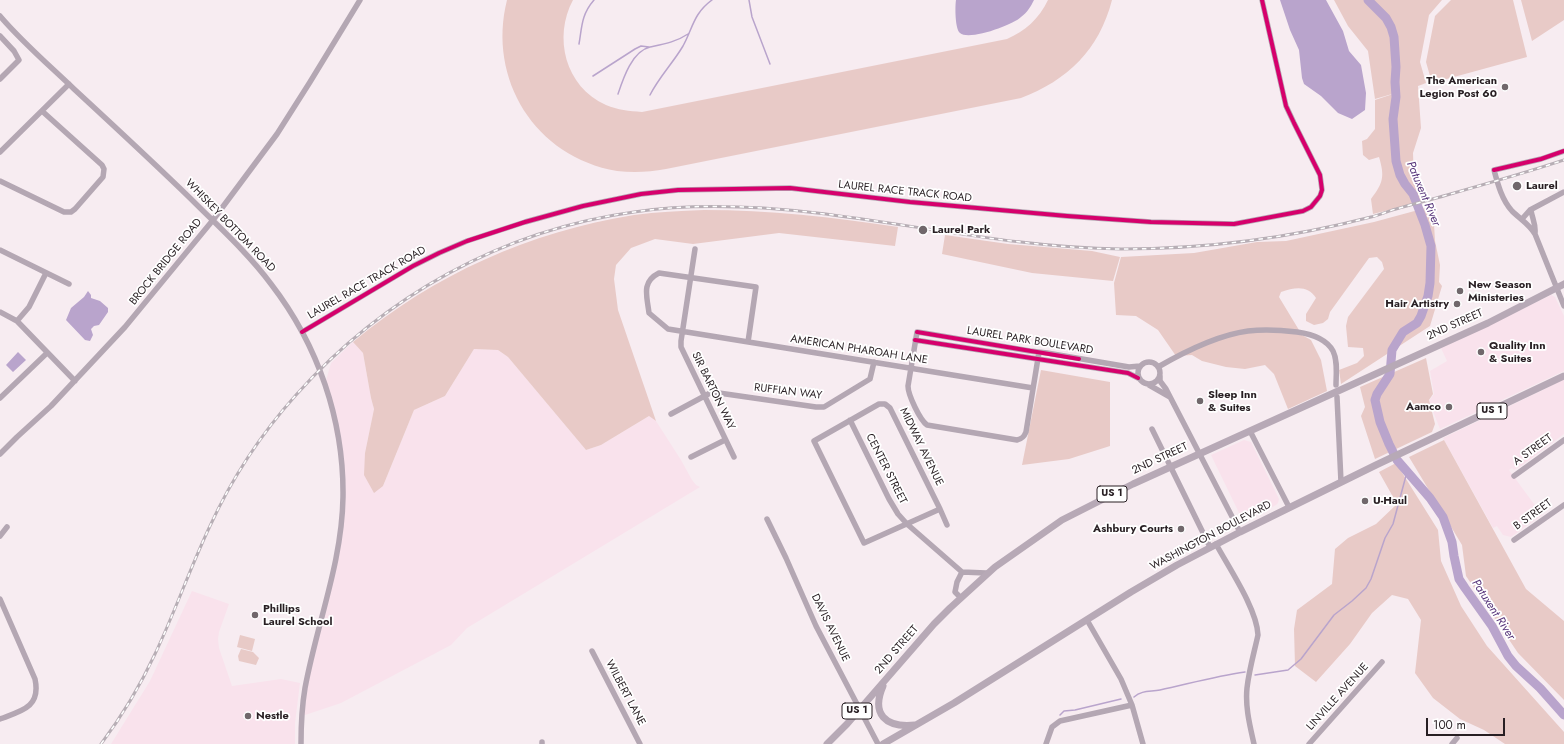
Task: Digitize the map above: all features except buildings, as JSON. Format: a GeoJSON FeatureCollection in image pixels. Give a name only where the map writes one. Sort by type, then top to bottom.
{"type":"FeatureCollection","features":[{"type":"Feature","properties":{"kind":"main road","name":"2ND STREET"},"geometry":{"type":"LineString","coordinates":[[828,744],[934,624],[986,573],[1021,547],[1062,520],[1170,466],[1488,323],[1561,286]]}},
{"type":"Feature","properties":{"kind":"main road","name":"WASHINGTON BOULEVARD"},"geometry":{"type":"LineString","coordinates":[[884,744],[954,704],[1131,592],[1213,546],[1419,444],[1564,376]]}},
{"type":"Feature","properties":{"kind":"main road"},"geometry":{"type":"LineString","coordinates":[[886,678],[878,700],[879,710],[882,715],[896,725],[902,726],[919,724]]}},
{"type":"Feature","properties":{"kind":"street","name":"BROCK BRIDGE ROAD"},"geometry":{"type":"LineString","coordinates":[[0,454],[75,381],[148,300],[213,220],[277,134],[360,0]]}},
{"type":"Feature","properties":{"kind":"street","name":"LAUREL RACE TRACK ROAD"},"geometry":{"type":"LineString","coordinates":[[302,332],[413,266],[467,241],[525,222],[583,206],[641,194],[678,190],[790,188],[910,202],[1151,222],[1234,224],[1303,212],[1311,207],[1320,196],[1322,190],[1320,175],[1286,106],[1262,0]]}},
{"type":"Feature","properties":{"kind":"street","name":"WHISKEY BOTTOM ROAD"},"geometry":{"type":"LineString","coordinates":[[0,16],[69,84],[213,220],[270,282],[302,332],[314,355],[325,384],[339,437],[343,476],[343,513],[337,558],[314,648],[305,691],[301,744]]}},
{"type":"Feature","properties":{"kind":"street"},"geometry":{"type":"LineString","coordinates":[[0,36],[14,51],[19,60],[0,79]]}},
{"type":"Feature","properties":{"kind":"street"},"geometry":{"type":"LineString","coordinates":[[0,152],[69,84]]}},
{"type":"Feature","properties":{"kind":"street"},"geometry":{"type":"LineString","coordinates":[[0,181],[64,212],[68,212],[75,209],[103,177],[104,169],[102,165],[42,111]]}},
{"type":"Feature","properties":{"kind":"street"},"geometry":{"type":"LineString","coordinates":[[1564,151],[1541,159],[1494,170],[1505,202],[1512,211],[1535,232],[1561,286],[1564,306]]}},
{"type":"Feature","properties":{"kind":"street"},"geometry":{"type":"LineString","coordinates":[[1522,219],[1531,210],[1564,192]]}},
{"type":"Feature","properties":{"kind":"street"},"geometry":{"type":"LineString","coordinates":[[1531,210],[1532,217],[1536,225],[1535,232]]}},
{"type":"Feature","properties":{"kind":"street","name":"SIR BARTON WAY"},"geometry":{"type":"LineString","coordinates":[[695,249],[681,341],[683,353],[734,458]]}},
{"type":"Feature","properties":{"kind":"street"},"geometry":{"type":"LineString","coordinates":[[0,250],[69,284]]}},
{"type":"Feature","properties":{"kind":"street"},"geometry":{"type":"LineString","coordinates":[[17,321],[29,307],[46,273]]}},
{"type":"Feature","properties":{"kind":"street","name":"AMERICAN PHAROAH LANE"},"geometry":{"type":"LineString","coordinates":[[748,342],[756,287],[659,273],[652,276],[648,281],[646,288],[649,313],[668,329],[910,369],[1033,388]]}},
{"type":"Feature","properties":{"kind":"street"},"geometry":{"type":"LineString","coordinates":[[0,312],[17,321],[75,381]]}},
{"type":"Feature","properties":{"kind":"street"},"geometry":{"type":"LineString","coordinates":[[1240,532],[1166,389],[1160,381],[1158,367],[1176,356],[1232,335],[1248,331],[1294,332],[1311,334],[1323,340],[1333,351],[1336,359],[1336,385]]}},
{"type":"Feature","properties":{"kind":"street","name":"LAUREL PARK BOULEVARD"},"geometry":{"type":"LineString","coordinates":[[1158,367],[1150,362],[1140,366],[1129,367],[917,332],[915,340],[1128,373],[1170,397]]}},
{"type":"Feature","properties":{"kind":"street"},"geometry":{"type":"LineString","coordinates":[[915,340],[908,386],[909,393],[925,424],[1016,440],[1024,436],[1039,352]]}},
{"type":"Feature","properties":{"kind":"street"},"geometry":{"type":"LineString","coordinates":[[0,398],[47,352]]}},
{"type":"Feature","properties":{"kind":"street","name":"RUFFIAN WAY"},"geometry":{"type":"LineString","coordinates":[[671,414],[712,392],[816,408],[824,407],[870,379],[874,362]]}},
{"type":"Feature","properties":{"kind":"street"},"geometry":{"type":"LineString","coordinates":[[1138,378],[1137,373],[1140,366]]}},
{"type":"Feature","properties":{"kind":"street"},"geometry":{"type":"LineString","coordinates":[[1149,385],[1156,382],[1160,376]]}},
{"type":"Feature","properties":{"kind":"street"},"geometry":{"type":"LineString","coordinates":[[1337,397],[1341,482]]}},
{"type":"Feature","properties":{"kind":"street","name":"MIDWAY AVENUE"},"geometry":{"type":"LineString","coordinates":[[907,524],[864,543],[814,441],[879,404],[885,404],[888,406],[947,525]]}},
{"type":"Feature","properties":{"kind":"street","name":"CENTER STREET"},"geometry":{"type":"LineString","coordinates":[[850,420],[898,514],[907,524],[962,572]]}},
{"type":"Feature","properties":{"kind":"street"},"geometry":{"type":"LineString","coordinates":[[1152,429],[1213,546],[1252,609],[1257,625],[1258,635],[1247,687],[1247,700],[1254,744]]}},
{"type":"Feature","properties":{"kind":"street"},"geometry":{"type":"LineString","coordinates":[[1250,431],[1289,508]]}},
{"type":"Feature","properties":{"kind":"street"},"geometry":{"type":"LineString","coordinates":[[691,457],[725,440]]}},
{"type":"Feature","properties":{"kind":"street","name":"A STREET"},"geometry":{"type":"LineString","coordinates":[[1514,476],[1564,440]]}},
{"type":"Feature","properties":{"kind":"street","name":"B STREET"},"geometry":{"type":"LineString","coordinates":[[1514,540],[1564,505]]}},
{"type":"Feature","properties":{"kind":"street"},"geometry":{"type":"LineString","coordinates":[[907,524],[940,509]]}},
{"type":"Feature","properties":{"kind":"street","name":"DAVIS AVENUE"},"geometry":{"type":"LineString","coordinates":[[767,520],[786,558],[816,626],[878,744]]}},
{"type":"Feature","properties":{"kind":"street"},"geometry":{"type":"LineString","coordinates":[[0,536],[7,527]]}},
{"type":"Feature","properties":{"kind":"street"},"geometry":{"type":"LineString","coordinates":[[961,598],[955,592],[957,582],[962,572],[986,573]]}},
{"type":"Feature","properties":{"kind":"street"},"geometry":{"type":"LineString","coordinates":[[0,599],[37,686],[34,701],[30,706],[24,710],[0,719]]}},
{"type":"Feature","properties":{"kind":"street"},"geometry":{"type":"LineString","coordinates":[[1087,620],[1114,665],[1132,705],[1143,744]]}},
{"type":"Feature","properties":{"kind":"street","name":"WILBERT LANE"},"geometry":{"type":"LineString","coordinates":[[592,651],[640,744]]}},
{"type":"Feature","properties":{"kind":"street","name":"LINVILLE AVENUE"},"geometry":{"type":"LineString","coordinates":[[1309,744],[1382,662]]}},
{"type":"Feature","properties":{"kind":"street"},"geometry":{"type":"LineString","coordinates":[[1046,744],[1052,727],[1060,721],[1132,705]]}},
{"type":"Feature","properties":{"kind":"street"},"geometry":{"type":"LineString","coordinates":[[1452,744],[1458,738]]}},
{"type":"Feature","properties":{"kind":"shaded area"},"geometry":{"type":"Polygon","coordinates":[[[507,0],[573,0],[567,14],[564,29],[564,45],[572,74],[592,97],[606,105],[628,111],[642,112],[1007,39],[1031,24],[1048,0],[1112,0],[1099,34],[1079,61],[1053,82],[1038,91],[1021,98],[666,169],[636,172],[617,171],[588,163],[562,149],[541,132],[524,110],[511,85],[504,58],[503,29],[507,0]]]}},
{"type":"Feature","properties":{"kind":"shaded area"},"geometry":{"type":"Polygon","coordinates":[[[956,0],[1034,0],[1023,15],[1009,24],[981,34],[965,35],[958,31],[956,0]]]}},
{"type":"Feature","properties":{"kind":"shaded area"},"geometry":{"type":"Polygon","coordinates":[[[1280,0],[1326,0],[1343,31],[1349,51],[1361,65],[1366,93],[1365,110],[1352,119],[1338,113],[1321,96],[1304,84],[1299,50],[1290,30],[1280,0]]]}},
{"type":"Feature","properties":{"kind":"shaded area"},"geometry":{"type":"Polygon","coordinates":[[[1334,0],[1442,0],[1429,15],[1420,62],[1426,83],[1418,86],[1421,128],[1413,153],[1414,183],[1424,201],[1373,214],[1371,199],[1382,180],[1382,170],[1379,157],[1369,160],[1363,155],[1362,141],[1367,139],[1375,129],[1375,100],[1399,92],[1375,99],[1368,51],[1348,26],[1334,0]]]}},
{"type":"Feature","properties":{"kind":"shaded area"},"geometry":{"type":"Polygon","coordinates":[[[1451,0],[1513,0],[1527,57],[1432,83],[1426,62],[1435,16],[1451,0]]]}},
{"type":"Feature","properties":{"kind":"shaded area"},"geometry":{"type":"Polygon","coordinates":[[[1521,0],[1564,0],[1564,20],[1532,41],[1521,0]]]}},
{"type":"Feature","properties":{"kind":"shaded area"},"geometry":{"type":"Polygon","coordinates":[[[1433,206],[1435,241],[1440,265],[1439,282],[1442,286],[1430,326],[1341,384],[1339,370],[1357,363],[1364,356],[1363,348],[1348,347],[1346,326],[1348,317],[1384,269],[1382,262],[1377,257],[1369,258],[1330,312],[1328,319],[1323,323],[1314,325],[1306,321],[1306,314],[1316,298],[1309,291],[1296,288],[1281,292],[1279,297],[1302,335],[1311,340],[1321,360],[1327,391],[1288,409],[1274,374],[1265,365],[1245,369],[1226,367],[1202,361],[1192,355],[1176,356],[1158,330],[1136,316],[1116,315],[1114,283],[1121,257],[1194,253],[1257,242],[1286,241],[1374,222],[1433,206]]]}},
{"type":"Feature","properties":{"kind":"shaded area"},"geometry":{"type":"Polygon","coordinates":[[[704,210],[753,211],[801,215],[898,227],[895,246],[779,233],[693,244],[655,239],[631,248],[616,265],[614,279],[618,310],[656,421],[649,416],[601,445],[586,450],[508,357],[498,350],[474,349],[445,396],[414,410],[383,486],[374,493],[364,475],[365,453],[374,409],[363,353],[353,342],[384,318],[450,276],[485,259],[521,245],[557,232],[634,215],[704,210]]]}},
{"type":"Feature","properties":{"kind":"shaded area"},"geometry":{"type":"Polygon","coordinates":[[[945,235],[1008,244],[1092,251],[1120,257],[1113,281],[1032,273],[942,254],[945,235]]]}},
{"type":"Feature","properties":{"kind":"shaded area"},"geometry":{"type":"Polygon","coordinates":[[[88,291],[91,298],[100,301],[108,308],[108,312],[99,325],[94,326],[91,329],[93,335],[90,341],[85,340],[66,320],[71,308],[84,297],[88,291]]]}},
{"type":"Feature","properties":{"kind":"shaded area"},"geometry":{"type":"Polygon","coordinates":[[[1551,295],[1555,297],[1564,316],[1564,371],[1440,429],[1429,401],[1434,394],[1430,371],[1447,361],[1441,348],[1551,295]]]}},
{"type":"Feature","properties":{"kind":"shaded area"},"geometry":{"type":"Polygon","coordinates":[[[353,342],[363,353],[374,409],[365,453],[383,486],[414,410],[445,396],[474,349],[498,350],[508,357],[586,450],[601,445],[649,416],[656,421],[692,480],[700,487],[467,628],[451,645],[341,703],[302,716],[309,668],[339,548],[343,476],[325,384],[331,363],[353,342]]]}},
{"type":"Feature","properties":{"kind":"shaded area"},"geometry":{"type":"Polygon","coordinates":[[[18,352],[26,360],[13,372],[6,365],[18,352]]]}},
{"type":"Feature","properties":{"kind":"shaded area"},"geometry":{"type":"Polygon","coordinates":[[[1426,358],[1433,394],[1429,400],[1435,424],[1432,432],[1375,459],[1361,416],[1365,407],[1360,387],[1426,358]]]}},
{"type":"Feature","properties":{"kind":"shaded area"},"geometry":{"type":"Polygon","coordinates":[[[1041,370],[1110,382],[1110,446],[1069,459],[1022,465],[1041,370]]]}},
{"type":"Feature","properties":{"kind":"shaded area"},"geometry":{"type":"Polygon","coordinates":[[[1564,379],[1564,434],[1521,466],[1514,470],[1512,468],[1509,470],[1542,515],[1511,537],[1503,535],[1497,526],[1493,528],[1443,438],[1564,379]]]}},
{"type":"Feature","properties":{"kind":"shaded area"},"geometry":{"type":"Polygon","coordinates":[[[1244,440],[1251,442],[1279,499],[1276,505],[1246,521],[1242,519],[1211,455],[1244,440]]]}},
{"type":"Feature","properties":{"kind":"shaded area"},"geometry":{"type":"Polygon","coordinates":[[[1444,440],[1526,589],[1564,621],[1564,700],[1518,653],[1466,576],[1462,545],[1409,457],[1444,440]]]}},
{"type":"Feature","properties":{"kind":"shaded area"},"geometry":{"type":"Polygon","coordinates":[[[1396,463],[1438,530],[1441,561],[1461,606],[1487,646],[1564,732],[1564,744],[1505,744],[1484,730],[1460,719],[1433,698],[1415,673],[1421,620],[1408,599],[1392,595],[1372,613],[1350,644],[1316,682],[1295,666],[1294,629],[1297,610],[1332,584],[1335,549],[1348,538],[1376,524],[1397,504],[1379,472],[1396,463]]]}},
{"type":"Feature","properties":{"kind":"shaded area"},"geometry":{"type":"Polygon","coordinates":[[[192,591],[229,604],[218,639],[219,648],[232,686],[281,679],[300,683],[295,723],[295,744],[111,744],[150,681],[192,591]]]}},
{"type":"Feature","properties":{"kind":"shaded area"},"geometry":{"type":"Polygon","coordinates":[[[240,635],[255,639],[252,651],[237,647],[240,635]]]}},
{"type":"Feature","properties":{"kind":"shaded area"},"geometry":{"type":"Polygon","coordinates":[[[241,649],[253,652],[259,658],[256,665],[239,661],[238,656],[241,649]]]}},
{"type":"Feature","properties":{"kind":"waterway"},"geometry":{"type":"LineString","coordinates":[[579,44],[584,16],[594,0]]}},
{"type":"Feature","properties":{"kind":"waterway"},"geometry":{"type":"LineString","coordinates":[[650,95],[683,46],[697,16],[712,0]]}},
{"type":"Feature","properties":{"kind":"waterway"},"geometry":{"type":"LineString","coordinates":[[749,0],[752,17],[770,64]]}},
{"type":"Feature","properties":{"kind":"waterway","name":"Patuxent River"},"geometry":{"type":"LineString","coordinates":[[1368,0],[1386,18],[1394,37],[1396,97],[1393,119],[1396,161],[1400,175],[1413,194],[1431,246],[1430,283],[1428,296],[1417,323],[1403,332],[1392,350],[1390,374],[1377,394],[1375,400],[1380,422],[1397,460],[1430,498],[1443,517],[1452,542],[1459,579],[1492,626],[1508,656],[1564,715]]}},
{"type":"Feature","properties":{"kind":"waterway"},"geometry":{"type":"LineString","coordinates":[[618,94],[629,66],[638,54],[650,47],[674,41],[688,34]]}},
{"type":"Feature","properties":{"kind":"waterway"},"geometry":{"type":"LineString","coordinates":[[593,76],[635,49],[641,46],[649,47]]}},
{"type":"Feature","properties":{"kind":"waterway"},"geometry":{"type":"LineString","coordinates":[[1255,675],[1288,670],[1301,659],[1334,615],[1366,588],[1371,579],[1385,538],[1393,524],[1407,472]]}},
{"type":"Feature","properties":{"kind":"waterway"},"geometry":{"type":"LineString","coordinates":[[1134,697],[1143,692],[1160,690],[1245,672]]}},
{"type":"Feature","properties":{"kind":"waterway"},"geometry":{"type":"LineString","coordinates":[[1060,715],[1064,711],[1075,710],[1121,699]]}},
{"type":"Feature","properties":{"kind":"railway"},"geometry":{"type":"LineString","coordinates":[[101,744],[123,712],[149,666],[203,542],[228,491],[248,457],[283,410],[330,359],[368,327],[407,298],[449,273],[493,252],[538,234],[585,221],[634,212],[680,207],[726,206],[817,213],[1044,245],[1121,249],[1184,247],[1247,241],[1310,231],[1374,216],[1564,160]]}},
{"type":"Feature","properties":{"kind":"cycle path"},"geometry":{"type":"LineString","coordinates":[[302,332],[413,266],[467,241],[525,222],[583,206],[641,194],[678,190],[790,188],[910,202],[1151,222],[1234,224],[1303,211],[1311,207],[1320,196],[1322,190],[1320,175],[1286,106],[1262,0]]}},
{"type":"Feature","properties":{"kind":"cycle path"},"geometry":{"type":"LineString","coordinates":[[1494,170],[1541,159],[1564,151]]}},
{"type":"Feature","properties":{"kind":"cycle path"},"geometry":{"type":"LineString","coordinates":[[917,332],[1079,359]]}},
{"type":"Feature","properties":{"kind":"cycle path"},"geometry":{"type":"LineString","coordinates":[[915,340],[1128,373],[1138,378]]}},
{"type":"Feature","properties":{"kind":"place","name":"The American Legion Post 60"},"geometry":{"type":"Point","coordinates":[1505,87]}},
{"type":"Feature","properties":{"kind":"place","name":"Laurel"},"geometry":{"type":"Point","coordinates":[1517,186]}},
{"type":"Feature","properties":{"kind":"place","name":"Laurel Park"},"geometry":{"type":"Point","coordinates":[923,230]}},
{"type":"Feature","properties":{"kind":"place","name":"New Season Ministeries"},"geometry":{"type":"Point","coordinates":[1460,291]}},
{"type":"Feature","properties":{"kind":"place","name":"Hair Artistry"},"geometry":{"type":"Point","coordinates":[1457,304]}},
{"type":"Feature","properties":{"kind":"place","name":"Quality Inn & Suites"},"geometry":{"type":"Point","coordinates":[1481,352]}},
{"type":"Feature","properties":{"kind":"place","name":"Sleep Inn & Suites"},"geometry":{"type":"Point","coordinates":[1200,401]}},
{"type":"Feature","properties":{"kind":"place","name":"Aamco"},"geometry":{"type":"Point","coordinates":[1449,407]}},
{"type":"Feature","properties":{"kind":"place","name":"U-Haul"},"geometry":{"type":"Point","coordinates":[1365,501]}},
{"type":"Feature","properties":{"kind":"place","name":"Ashbury Courts"},"geometry":{"type":"Point","coordinates":[1181,529]}},
{"type":"Feature","properties":{"kind":"place","name":"Phillips Laurel School"},"geometry":{"type":"Point","coordinates":[255,615]}},
{"type":"Feature","properties":{"kind":"place","name":"Nestle"},"geometry":{"type":"Point","coordinates":[248,716]}}]}
